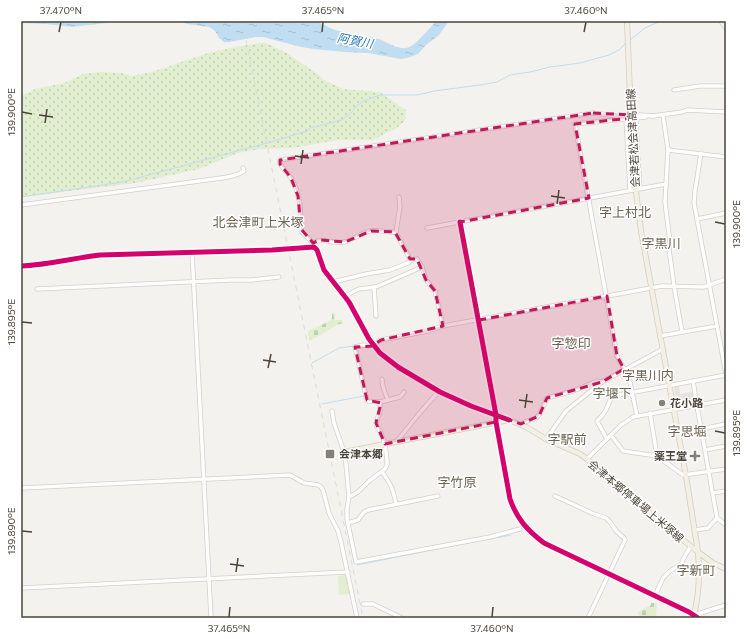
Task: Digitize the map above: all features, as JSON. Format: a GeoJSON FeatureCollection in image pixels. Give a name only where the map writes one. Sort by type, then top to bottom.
{"type":"FeatureCollection","features":[{"type":"Feature","properties":{"kind":"main road","name":"会津若松会津高田線"},"geometry":{"type":"LineString","coordinates":[[627,21],[628,119],[635,189],[651,288],[695,530],[699,574],[695,617]]}},
{"type":"Feature","properties":{"kind":"main road","name":"会津本郷停車場上米塚線"},"geometry":{"type":"LineString","coordinates":[[344,452],[508,420],[521,424],[546,439],[580,454],[698,552]]}},
{"type":"Feature","properties":{"kind":"main road"},"geometry":{"type":"LineString","coordinates":[[698,552],[713,563],[726,569]]}},
{"type":"Feature","properties":{"kind":"street"},"geometry":{"type":"LineString","coordinates":[[674,90],[700,86],[726,86]]}},
{"type":"Feature","properties":{"kind":"street"},"geometry":{"type":"LineString","coordinates":[[637,416],[629,378],[618,356],[575,124],[654,116],[687,110],[726,112]]}},
{"type":"Feature","properties":{"kind":"street"},"geometry":{"type":"LineString","coordinates":[[508,420],[439,391],[398,367],[380,353],[369,339],[349,302],[324,270],[314,245],[302,232],[298,196],[291,178],[280,164],[280,160],[593,113],[617,116],[654,116]]}},
{"type":"Feature","properties":{"kind":"street"},"geometry":{"type":"LineString","coordinates":[[663,114],[668,150],[666,206],[670,243],[669,249],[682,332]]}},
{"type":"Feature","properties":{"kind":"street"},"geometry":{"type":"LineString","coordinates":[[635,189],[637,152],[636,118]]}},
{"type":"Feature","properties":{"kind":"street"},"geometry":{"type":"LineString","coordinates":[[668,150],[726,157]]}},
{"type":"Feature","properties":{"kind":"street"},"geometry":{"type":"LineString","coordinates":[[607,439],[597,421],[605,413],[611,397],[726,374],[694,199],[702,153]]}},
{"type":"Feature","properties":{"kind":"street"},"geometry":{"type":"LineString","coordinates":[[21,205],[232,176],[243,173],[243,168]]}},
{"type":"Feature","properties":{"kind":"street"},"geometry":{"type":"LineString","coordinates":[[426,228],[666,184]]}},
{"type":"Feature","properties":{"kind":"street"},"geometry":{"type":"LineString","coordinates":[[399,197],[400,206],[396,232],[412,260]]}},
{"type":"Feature","properties":{"kind":"street"},"geometry":{"type":"LineString","coordinates":[[697,219],[726,213]]}},
{"type":"Feature","properties":{"kind":"street"},"geometry":{"type":"LineString","coordinates":[[460,222],[479,320],[510,499],[515,511],[526,528],[544,543],[695,617],[726,605]]}},
{"type":"Feature","properties":{"kind":"street"},"geometry":{"type":"LineString","coordinates":[[21,266],[36,266],[100,255],[272,250],[314,245],[320,240],[345,242],[371,231],[389,233],[396,232]]}},
{"type":"Feature","properties":{"kind":"street"},"geometry":{"type":"LineString","coordinates":[[192,252],[211,618]]}},
{"type":"Feature","properties":{"kind":"street"},"geometry":{"type":"LineString","coordinates":[[333,282],[390,270],[417,259],[422,267],[426,280],[435,291],[443,326]]}},
{"type":"Feature","properties":{"kind":"street"},"geometry":{"type":"LineString","coordinates":[[344,297],[353,291],[374,287],[422,267]]}},
{"type":"Feature","properties":{"kind":"street"},"geometry":{"type":"LineString","coordinates":[[37,289],[194,281],[252,280],[279,277]]}},
{"type":"Feature","properties":{"kind":"street"},"geometry":{"type":"LineString","coordinates":[[404,392],[400,397],[380,402],[366,400],[355,347],[364,345],[371,346],[381,340],[428,331],[443,326],[662,286],[700,287],[726,279]]}},
{"type":"Feature","properties":{"kind":"street"},"geometry":{"type":"LineString","coordinates":[[374,287],[376,316]]}},
{"type":"Feature","properties":{"kind":"street"},"geometry":{"type":"LineString","coordinates":[[660,336],[717,326]]}},
{"type":"Feature","properties":{"kind":"street"},"geometry":{"type":"LineString","coordinates":[[546,439],[566,411],[602,382],[662,349]]}},
{"type":"Feature","properties":{"kind":"street"},"geometry":{"type":"LineString","coordinates":[[382,379],[383,389],[388,400]]}},
{"type":"Feature","properties":{"kind":"street"},"geometry":{"type":"LineString","coordinates":[[521,424],[539,416],[547,398],[573,391],[597,381],[602,382]]}},
{"type":"Feature","properties":{"kind":"street"},"geometry":{"type":"LineString","coordinates":[[693,381],[696,406],[717,518],[726,525]]}},
{"type":"Feature","properties":{"kind":"street"},"geometry":{"type":"LineString","coordinates":[[397,442],[439,391]]}},
{"type":"Feature","properties":{"kind":"street"},"geometry":{"type":"LineString","coordinates":[[587,459],[629,419],[637,416],[726,400]]}},
{"type":"Feature","properties":{"kind":"street"},"geometry":{"type":"LineString","coordinates":[[349,497],[358,492],[369,481],[385,469],[387,462],[385,444],[376,424],[380,411],[380,402]]}},
{"type":"Feature","properties":{"kind":"street"},"geometry":{"type":"LineString","coordinates":[[332,411],[346,464],[349,497],[347,509],[348,524],[356,562],[490,537],[520,529]]}},
{"type":"Feature","properties":{"kind":"street"},"geometry":{"type":"LineString","coordinates":[[650,414],[657,456]]}},
{"type":"Feature","properties":{"kind":"street"},"geometry":{"type":"LineString","coordinates":[[701,429],[726,424]]}},
{"type":"Feature","properties":{"kind":"street"},"geometry":{"type":"LineString","coordinates":[[611,435],[623,451],[657,456],[680,474],[686,476],[726,469]]}},
{"type":"Feature","properties":{"kind":"street"},"geometry":{"type":"LineString","coordinates":[[705,450],[726,446]]}},
{"type":"Feature","properties":{"kind":"street"},"geometry":{"type":"LineString","coordinates":[[382,472],[393,488],[396,504]]}},
{"type":"Feature","properties":{"kind":"street"},"geometry":{"type":"LineString","coordinates":[[21,488],[290,475],[304,483],[321,487],[323,490],[329,513],[338,531],[357,618]]}},
{"type":"Feature","properties":{"kind":"street"},"geometry":{"type":"LineString","coordinates":[[713,494],[726,491]]}},
{"type":"Feature","properties":{"kind":"street"},"geometry":{"type":"LineString","coordinates":[[348,524],[358,520],[364,512],[368,510],[438,496]]}},
{"type":"Feature","properties":{"kind":"street"},"geometry":{"type":"LineString","coordinates":[[555,496],[606,518],[625,540],[588,618]]}},
{"type":"Feature","properties":{"kind":"street"},"geometry":{"type":"LineString","coordinates":[[695,530],[708,528],[717,518]]}},
{"type":"Feature","properties":{"kind":"street"},"geometry":{"type":"LineString","coordinates":[[654,596],[663,578],[670,571],[681,564],[691,546]]}},
{"type":"Feature","properties":{"kind":"street"},"geometry":{"type":"LineString","coordinates":[[21,588],[348,572]]}},
{"type":"Feature","properties":{"kind":"street"},"geometry":{"type":"LineString","coordinates":[[364,604],[374,604],[402,618]]}},
{"type":"Feature","properties":{"kind":"highlighted area"},"geometry":{"type":"Polygon","coordinates":[[[593,113],[631,115],[631,118],[575,124],[589,198],[460,222],[479,320],[607,296],[617,356],[624,369],[602,382],[547,398],[539,416],[521,424],[496,415],[496,422],[385,444],[376,423],[381,403],[367,400],[355,347],[372,346],[381,340],[443,326],[435,291],[426,280],[417,259],[410,259],[395,232],[371,231],[345,242],[320,240],[313,243],[301,229],[298,196],[291,178],[280,164],[280,160],[593,113]]]}},
{"type":"Feature","properties":{"kind":"green space"},"geometry":{"type":"Polygon","coordinates":[[[266,43],[285,52],[324,80],[343,89],[380,92],[406,110],[405,120],[397,128],[373,140],[339,140],[292,148],[261,149],[238,153],[199,169],[136,183],[21,197],[21,96],[35,89],[64,83],[83,74],[101,72],[122,73],[131,76],[152,72],[208,53],[266,43]]]}},
{"type":"Feature","properties":{"kind":"green space"},"geometry":{"type":"Polygon","coordinates":[[[332,313],[335,313],[335,320],[342,320],[343,323],[310,341],[308,331],[330,321],[332,318],[332,313]]]}},
{"type":"Feature","properties":{"kind":"green space"},"geometry":{"type":"Polygon","coordinates":[[[346,575],[350,594],[339,595],[338,576],[346,575]]]}},
{"type":"Feature","properties":{"kind":"green space"},"geometry":{"type":"Polygon","coordinates":[[[651,603],[657,603],[656,618],[640,618],[638,612],[651,605],[651,603]]]}},
{"type":"Feature","properties":{"kind":"shaded area"},"geometry":{"type":"Polygon","coordinates":[[[679,386],[680,394],[693,392],[695,402],[682,405],[676,400],[674,387],[679,386]]]}},
{"type":"Feature","properties":{"kind":"water"},"geometry":{"type":"Polygon","coordinates":[[[21,21],[124,21],[72,27],[21,23],[21,21]]]}},
{"type":"Feature","properties":{"kind":"water","name":"阿賀川"},"geometry":{"type":"Polygon","coordinates":[[[180,21],[316,21],[341,32],[377,38],[396,47],[405,48],[416,43],[436,21],[449,21],[439,35],[426,45],[418,54],[401,59],[368,53],[301,47],[263,37],[224,42],[219,38],[215,31],[209,27],[187,24],[180,21]]]}},
{"type":"Feature","properties":{"kind":"waterway"},"geometry":{"type":"LineString","coordinates":[[629,41],[645,28],[661,21]]}},
{"type":"Feature","properties":{"kind":"waterway"},"geometry":{"type":"LineString","coordinates":[[718,21],[726,32]]}},
{"type":"Feature","properties":{"kind":"waterway"},"geometry":{"type":"LineString","coordinates":[[21,197],[123,182],[274,141],[307,131],[310,128],[341,120],[349,115],[364,101],[381,95],[417,95],[434,91],[497,82],[510,75],[580,63],[609,55],[619,50],[625,44]]}},
{"type":"Feature","properties":{"kind":"waterway"},"geometry":{"type":"LineString","coordinates":[[312,363],[339,348],[354,346]]}},
{"type":"Feature","properties":{"kind":"waterway"},"geometry":{"type":"LineString","coordinates":[[322,404],[364,396]]}},
{"type":"Feature","properties":{"kind":"waterway"},"geometry":{"type":"LineString","coordinates":[[490,539],[511,535]]}},
{"type":"Feature","properties":{"kind":"waterway"},"geometry":{"type":"LineString","coordinates":[[357,565],[477,541]]}},
{"type":"Feature","properties":{"kind":"railway"},"geometry":{"type":"LineString","coordinates":[[242,21],[363,618]]}},
{"type":"Feature","properties":{"kind":"cycle path"},"geometry":{"type":"LineString","coordinates":[[460,222],[510,499],[519,518],[528,529],[544,543],[689,612],[698,618]]}},
{"type":"Feature","properties":{"kind":"cycle path"},"geometry":{"type":"LineString","coordinates":[[21,266],[100,255],[272,250],[314,247],[317,250],[324,270],[349,302],[369,339],[380,353],[398,367],[440,392],[471,406],[509,420]]}},
{"type":"Feature","properties":{"kind":"place","name":"花小路"},"geometry":{"type":"Point","coordinates":[662,403]}},
{"type":"Feature","properties":{"kind":"place","name":"会津本郷"},"geometry":{"type":"Point","coordinates":[330,454]}},
{"type":"Feature","properties":{"kind":"place","name":"薬王堂"},"geometry":{"type":"Point","coordinates":[695,456]}},
{"type":"Feature","properties":{"kind":"district","name":"字上村北"},"geometry":{"type":"Point","coordinates":[625,212]}},
{"type":"Feature","properties":{"kind":"district","name":"北会津町上米塚"},"geometry":{"type":"Point","coordinates":[258,222]}},
{"type":"Feature","properties":{"kind":"district","name":"字黒川"},"geometry":{"type":"Point","coordinates":[661,243]}},
{"type":"Feature","properties":{"kind":"district","name":"字惣印"},"geometry":{"type":"Point","coordinates":[571,343]}},
{"type":"Feature","properties":{"kind":"district","name":"字黒川内"},"geometry":{"type":"Point","coordinates":[648,375]}},
{"type":"Feature","properties":{"kind":"district","name":"字堰下"},"geometry":{"type":"Point","coordinates":[612,393]}},
{"type":"Feature","properties":{"kind":"district","name":"字思堀"},"geometry":{"type":"Point","coordinates":[687,431]}},
{"type":"Feature","properties":{"kind":"district","name":"字駅前"},"geometry":{"type":"Point","coordinates":[567,439]}},
{"type":"Feature","properties":{"kind":"district","name":"字竹原"},"geometry":{"type":"Point","coordinates":[457,482]}},
{"type":"Feature","properties":{"kind":"district","name":"字新町"},"geometry":{"type":"Point","coordinates":[696,570]}}]}
